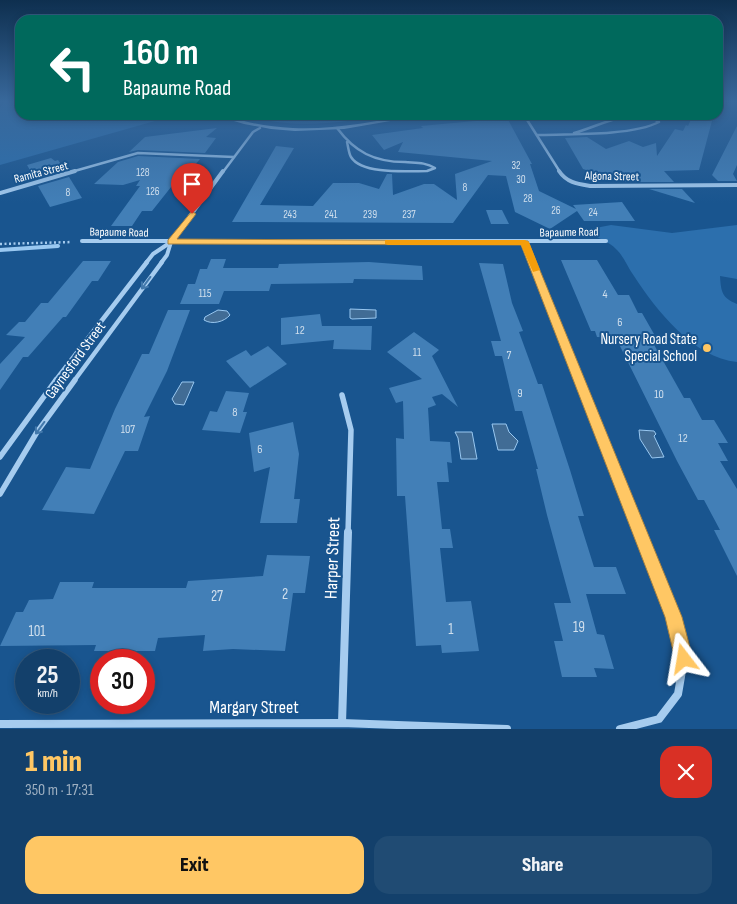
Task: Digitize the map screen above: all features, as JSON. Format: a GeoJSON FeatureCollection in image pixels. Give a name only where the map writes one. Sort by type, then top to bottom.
{"type":"FeatureCollection","features":[{"type":"Feature","properties":{"kind":"street","name":"Gaynesford Street"},"geometry":{"type":"LineString","coordinates":[[0,494],[27,447],[167,255],[171,242],[251,135]]}},
{"type":"Feature","properties":{"kind":"street"},"geometry":{"type":"LineString","coordinates":[[342,135],[347,142],[352,158],[369,169],[427,171],[434,168],[427,163],[372,160],[347,142]]}},
{"type":"Feature","properties":{"kind":"street","name":"Algona Street"},"geometry":{"type":"LineString","coordinates":[[537,135],[563,177],[575,184],[591,186],[737,185]]}},
{"type":"Feature","properties":{"kind":"street","name":"Ramita Street"},"geometry":{"type":"LineString","coordinates":[[0,193],[138,153],[234,157]]}},
{"type":"Feature","properties":{"kind":"street","name":"Bapaume Road"},"geometry":{"type":"LineString","coordinates":[[82,241],[606,242]]}},
{"type":"Feature","properties":{"kind":"street","name":"Gaynesford Street"},"geometry":{"type":"LineString","coordinates":[[0,457],[22,424],[153,254],[171,242]]}},
{"type":"Feature","properties":{"kind":"street"},"geometry":{"type":"LineString","coordinates":[[525,242],[674,617],[684,659],[678,694],[659,719],[620,729]]}},
{"type":"Feature","properties":{"kind":"street","name":"Harper Street"},"geometry":{"type":"LineString","coordinates":[[342,395],[351,430],[342,723]]}},
{"type":"Feature","properties":{"kind":"street","name":"Margary Street"},"geometry":{"type":"LineString","coordinates":[[0,724],[342,723],[507,729]]}},
{"type":"Feature","properties":{"kind":"path"},"geometry":{"type":"LineString","coordinates":[[0,244],[82,241]]}},
{"type":"Feature","properties":{"kind":"shaded area"},"geometry":{"type":"Polygon","coordinates":[[[0,135],[106,135],[0,165],[0,135]]]}},
{"type":"Feature","properties":{"kind":"shaded area","name":"Nursery Road State Special School"},"geometry":{"type":"Polygon","coordinates":[[[611,225],[672,233],[737,225],[737,279],[720,276],[723,294],[737,304],[737,362],[721,359],[691,342],[653,303],[617,250],[585,230],[611,225]]]}},
{"type":"Feature","properties":{"kind":"shaded area"},"geometry":{"type":"Polygon","coordinates":[[[350,309],[376,310],[376,318],[352,319],[350,318],[350,309]]]}},
{"type":"Feature","properties":{"kind":"shaded area"},"geometry":{"type":"Polygon","coordinates":[[[218,310],[227,311],[230,315],[218,322],[204,320],[205,317],[218,310]]]}},
{"type":"Feature","properties":{"kind":"shaded area"},"geometry":{"type":"Polygon","coordinates":[[[182,382],[194,382],[184,405],[175,404],[172,399],[182,382]]]}},
{"type":"Feature","properties":{"kind":"shaded area"},"geometry":{"type":"Polygon","coordinates":[[[492,424],[506,424],[509,432],[518,441],[514,450],[498,450],[492,424]]]}},
{"type":"Feature","properties":{"kind":"shaded area"},"geometry":{"type":"Polygon","coordinates":[[[639,430],[654,431],[656,434],[654,436],[664,457],[652,458],[640,439],[639,430]]]}},
{"type":"Feature","properties":{"kind":"shaded area"},"geometry":{"type":"Polygon","coordinates":[[[455,432],[472,432],[477,459],[461,459],[458,438],[455,432]]]}},
{"type":"Feature","properties":{"kind":"building"},"geometry":{"type":"Polygon","coordinates":[[[208,135],[206,137],[216,138],[205,153],[138,150],[129,152],[145,137],[208,135]]]}},
{"type":"Feature","properties":{"kind":"building"},"geometry":{"type":"Polygon","coordinates":[[[372,135],[516,135],[532,164],[530,164],[539,191],[576,209],[573,205],[622,202],[635,221],[584,221],[577,211],[550,229],[515,212],[506,176],[488,175],[453,223],[232,222],[276,146],[294,148],[260,205],[313,206],[333,183],[359,183],[379,189],[387,174],[392,174],[393,195],[424,184],[434,184],[457,200],[455,174],[492,161],[398,152],[403,142],[384,150],[372,135]]]}},
{"type":"Feature","properties":{"kind":"building"},"geometry":{"type":"Polygon","coordinates":[[[671,135],[708,135],[699,170],[664,171],[674,182],[625,182],[583,169],[565,138],[587,137],[606,149],[629,141],[643,147],[656,143],[657,156],[671,135]]]}},
{"type":"Feature","properties":{"kind":"building"},"geometry":{"type":"Polygon","coordinates":[[[732,135],[737,135],[737,165],[733,174],[737,181],[718,181],[712,175],[732,135]]]}},
{"type":"Feature","properties":{"kind":"building"},"geometry":{"type":"Polygon","coordinates":[[[138,156],[200,159],[189,172],[185,172],[175,182],[152,211],[142,211],[132,226],[111,226],[140,186],[136,186],[140,180],[123,185],[94,184],[118,162],[138,156]]]}},
{"type":"Feature","properties":{"kind":"building"},"geometry":{"type":"Polygon","coordinates":[[[51,158],[55,161],[58,160],[65,170],[35,179],[27,165],[51,158]]]}},
{"type":"Feature","properties":{"kind":"building"},"geometry":{"type":"Polygon","coordinates":[[[69,177],[82,198],[50,207],[38,186],[69,177]]]}},
{"type":"Feature","properties":{"kind":"building"},"geometry":{"type":"Polygon","coordinates":[[[649,189],[682,189],[695,203],[649,189]]]}},
{"type":"Feature","properties":{"kind":"building"},"geometry":{"type":"Polygon","coordinates":[[[486,210],[502,210],[509,224],[491,224],[486,210]]]}},
{"type":"Feature","properties":{"kind":"building"},"geometry":{"type":"Polygon","coordinates":[[[211,259],[226,259],[223,268],[278,268],[279,264],[369,262],[422,266],[423,280],[354,279],[353,283],[271,284],[269,291],[224,291],[219,304],[180,304],[188,284],[195,284],[200,269],[207,269],[211,259]]]}},
{"type":"Feature","properties":{"kind":"building"},"geometry":{"type":"Polygon","coordinates":[[[561,260],[597,260],[618,295],[629,295],[638,313],[642,313],[654,334],[648,334],[684,398],[690,398],[702,420],[714,420],[728,443],[718,443],[728,461],[720,461],[737,489],[737,576],[714,530],[720,530],[704,500],[698,500],[616,338],[597,337],[595,331],[591,331],[561,260]]]}},
{"type":"Feature","properties":{"kind":"building"},"geometry":{"type":"Polygon","coordinates":[[[83,261],[111,261],[98,281],[92,281],[66,317],[63,317],[28,357],[23,357],[0,390],[0,364],[25,337],[6,335],[19,322],[25,322],[41,303],[48,303],[83,261]]]}},
{"type":"Feature","properties":{"kind":"building"},"geometry":{"type":"Polygon","coordinates":[[[479,263],[503,264],[512,303],[523,331],[519,332],[538,384],[542,384],[584,516],[578,516],[594,567],[616,567],[626,594],[586,594],[597,634],[604,635],[614,669],[594,668],[597,677],[562,677],[554,641],[563,641],[554,603],[571,603],[522,411],[515,411],[502,356],[495,356],[491,341],[501,341],[479,263]]]}},
{"type":"Feature","properties":{"kind":"building"},"geometry":{"type":"Polygon","coordinates":[[[168,310],[190,310],[167,371],[144,417],[150,416],[138,451],[125,451],[94,514],[42,510],[66,467],[90,469],[115,409],[142,354],[149,354],[168,310]]]}},
{"type":"Feature","properties":{"kind":"building"},"geometry":{"type":"Polygon","coordinates":[[[320,314],[322,326],[372,326],[371,350],[333,349],[334,340],[281,345],[281,318],[320,314]]]}},
{"type":"Feature","properties":{"kind":"building"},"geometry":{"type":"Polygon","coordinates":[[[414,332],[439,350],[432,356],[458,407],[442,394],[432,397],[436,405],[428,408],[430,441],[450,442],[452,463],[447,462],[449,482],[437,482],[442,529],[450,529],[453,548],[440,548],[446,602],[471,601],[479,651],[442,653],[441,645],[416,646],[405,496],[397,496],[396,438],[404,439],[403,401],[396,403],[389,388],[422,379],[387,352],[414,332]]]}},
{"type":"Feature","properties":{"kind":"building"},"geometry":{"type":"Polygon","coordinates":[[[268,346],[287,364],[250,388],[226,361],[246,350],[251,356],[268,346]]]}},
{"type":"Feature","properties":{"kind":"building"},"geometry":{"type":"Polygon","coordinates":[[[226,391],[249,393],[243,412],[247,412],[240,433],[202,430],[210,411],[217,412],[226,391]]]}},
{"type":"Feature","properties":{"kind":"building"},"geometry":{"type":"Polygon","coordinates":[[[293,422],[299,454],[294,499],[300,499],[297,523],[260,523],[270,467],[254,472],[249,433],[293,422]]]}},
{"type":"Feature","properties":{"kind":"building"},"geometry":{"type":"Polygon","coordinates":[[[267,555],[310,556],[305,593],[293,593],[285,651],[233,649],[203,651],[205,635],[158,638],[155,651],[155,649],[95,649],[96,645],[0,646],[16,612],[23,612],[29,600],[53,599],[60,582],[94,582],[92,588],[186,588],[188,581],[263,576],[267,555]]]}},
{"type":"Feature","properties":{"kind":"waterway"},"geometry":{"type":"LineString","coordinates":[[0,250],[58,246]]}},
{"type":"Feature","properties":{"kind":"slow traffic"},"geometry":{"type":"LineString","coordinates":[[388,242],[525,242],[536,270]]}},
{"type":"Feature","properties":{"kind":"place","name":"Nursery Road State Special School"},"geometry":{"type":"Point","coordinates":[707,348]}},
{"type":"Feature","properties":{"kind":"route"},"geometry":{"type":"LineString","coordinates":[[192,214],[171,242],[525,242],[674,617],[684,659]]}}]}
